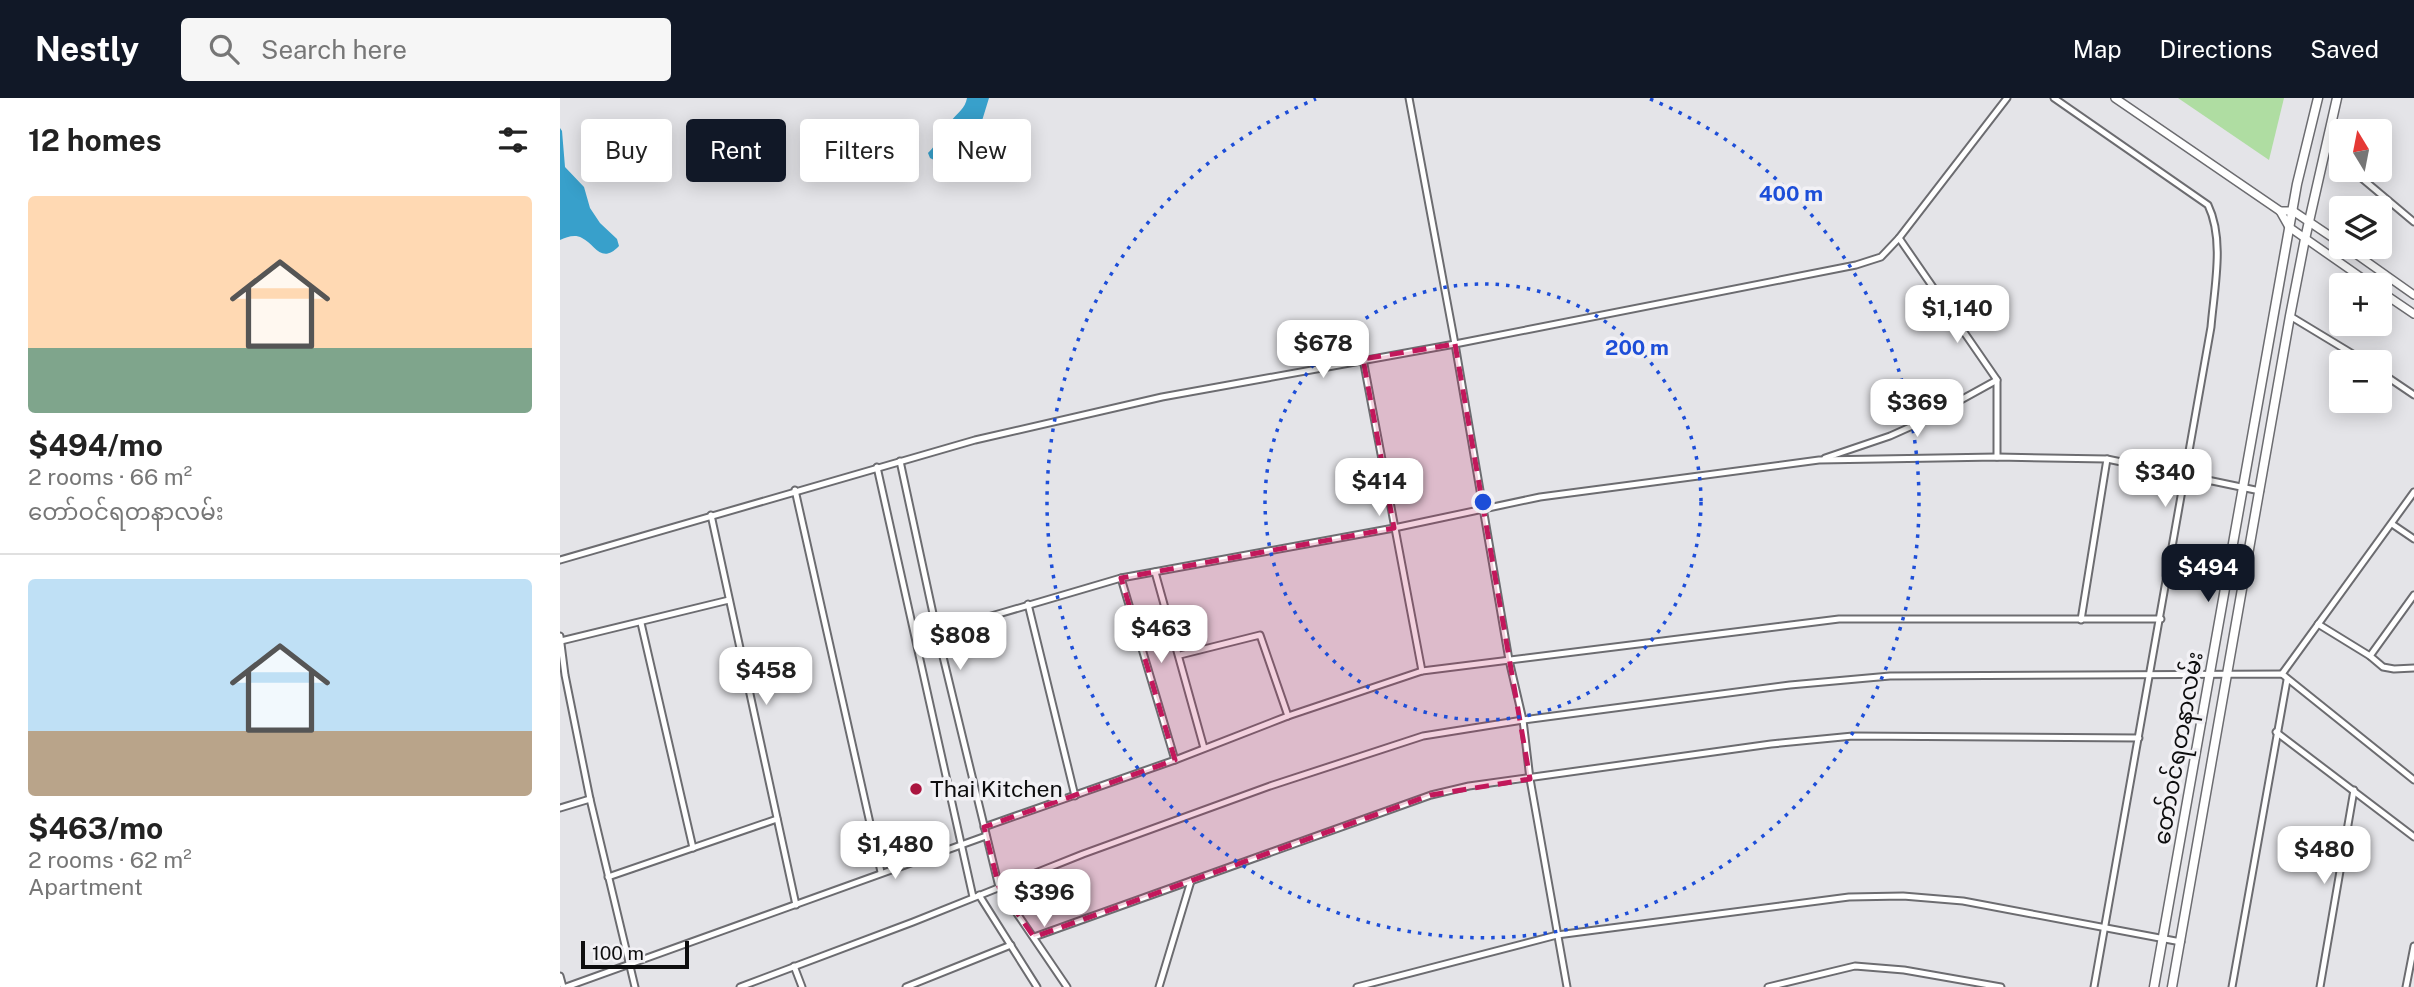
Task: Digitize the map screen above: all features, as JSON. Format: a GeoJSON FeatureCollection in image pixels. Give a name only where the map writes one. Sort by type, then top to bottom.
{"type":"FeatureCollection","features":[{"type":"Feature","properties":{"kind":"main road","name":"တော်ဝင်ရတနာလမ်း"},"geometry":{"type":"LineString","coordinates":[[2154,987],[2289,227],[2318,98]]}},
{"type":"Feature","properties":{"kind":"main road","name":"တော်ဝင်ရတနာလမ်း"},"geometry":{"type":"LineString","coordinates":[[2172,987],[2290,316],[2337,98]]}},
{"type":"Feature","properties":{"kind":"street"},"geometry":{"type":"LineString","coordinates":[[1409,98],[1455,344],[1509,660],[1523,720],[1530,779],[1567,987]]}},
{"type":"Feature","properties":{"kind":"street"},"geometry":{"type":"LineString","coordinates":[[560,560],[975,440],[1162,397],[1455,344],[1856,265],[1881,257],[1899,238],[2007,98]]}},
{"type":"Feature","properties":{"kind":"street"},"geometry":{"type":"LineString","coordinates":[[2054,98],[2208,205],[2214,218],[2216,263],[2211,327],[2094,987]]}},
{"type":"Feature","properties":{"kind":"street"},"geometry":{"type":"LineString","coordinates":[[2115,98],[2280,211],[2289,227],[2355,273]]}},
{"type":"Feature","properties":{"kind":"street"},"geometry":{"type":"LineString","coordinates":[[2366,182],[2414,222]]}},
{"type":"Feature","properties":{"kind":"street"},"geometry":{"type":"LineString","coordinates":[[2280,211],[2293,211],[2329,235]]}},
{"type":"Feature","properties":{"kind":"street"},"geometry":{"type":"LineString","coordinates":[[1899,238],[1997,380],[1997,457]]}},
{"type":"Feature","properties":{"kind":"street"},"geometry":{"type":"LineString","coordinates":[[2363,259],[2414,295]]}},
{"type":"Feature","properties":{"kind":"street"},"geometry":{"type":"LineString","coordinates":[[2392,298],[2414,314]]}},
{"type":"Feature","properties":{"kind":"street"},"geometry":{"type":"LineString","coordinates":[[2290,316],[2346,350]]}},
{"type":"Feature","properties":{"kind":"street"},"geometry":{"type":"LineString","coordinates":[[1363,359],[1422,671]]}},
{"type":"Feature","properties":{"kind":"street"},"geometry":{"type":"LineString","coordinates":[[1819,460],[1890,436],[1919,423],[1997,380]]}},
{"type":"Feature","properties":{"kind":"street"},"geometry":{"type":"LineString","coordinates":[[2392,380],[2414,395]]}},
{"type":"Feature","properties":{"kind":"street"},"geometry":{"type":"LineString","coordinates":[[937,632],[1121,578],[1540,498],[1819,460],[1997,457],[2107,459],[2260,491]]}},
{"type":"Feature","properties":{"kind":"street"},"geometry":{"type":"LineString","coordinates":[[2081,620],[2107,459]]}},
{"type":"Feature","properties":{"kind":"street"},"geometry":{"type":"LineString","coordinates":[[900,461],[937,632],[999,887],[1067,987]]}},
{"type":"Feature","properties":{"kind":"street"},"geometry":{"type":"LineString","coordinates":[[877,467],[976,896],[1037,987]]}},
{"type":"Feature","properties":{"kind":"street"},"geometry":{"type":"LineString","coordinates":[[795,490],[881,872]]}},
{"type":"Feature","properties":{"kind":"street"},"geometry":{"type":"LineString","coordinates":[[2282,674],[2414,492]]}},
{"type":"Feature","properties":{"kind":"street"},"geometry":{"type":"LineString","coordinates":[[711,515],[796,905]]}},
{"type":"Feature","properties":{"kind":"street"},"geometry":{"type":"LineString","coordinates":[[2392,524],[2414,539]]}},
{"type":"Feature","properties":{"kind":"street"},"geometry":{"type":"LineString","coordinates":[[1155,572],[1204,748]]}},
{"type":"Feature","properties":{"kind":"street"},"geometry":{"type":"LineString","coordinates":[[1121,578],[1175,760]]}},
{"type":"Feature","properties":{"kind":"street"},"geometry":{"type":"LineString","coordinates":[[2370,656],[2414,595]]}},
{"type":"Feature","properties":{"kind":"street"},"geometry":{"type":"LineString","coordinates":[[635,987],[563,676],[561,638],[641,623],[729,600]]}},
{"type":"Feature","properties":{"kind":"street"},"geometry":{"type":"LineString","coordinates":[[1028,604],[1075,796]]}},
{"type":"Feature","properties":{"kind":"street"},"geometry":{"type":"LineString","coordinates":[[984,827],[1175,760],[1288,716],[1422,671],[1839,620],[2161,619]]}},
{"type":"Feature","properties":{"kind":"street"},"geometry":{"type":"LineString","coordinates":[[641,623],[693,848]]}},
{"type":"Feature","properties":{"kind":"street"},"geometry":{"type":"LineString","coordinates":[[2318,624],[2383,667],[2414,668]]}},
{"type":"Feature","properties":{"kind":"street"},"geometry":{"type":"LineString","coordinates":[[1180,655],[1260,635],[1288,716]]}},
{"type":"Feature","properties":{"kind":"street"},"geometry":{"type":"LineString","coordinates":[[740,987],[1083,854],[1360,755],[1423,736],[1790,685],[1890,676],[2282,674]]}},
{"type":"Feature","properties":{"kind":"street"},"geometry":{"type":"LineString","coordinates":[[2282,674],[2414,780]]}},
{"type":"Feature","properties":{"kind":"street"},"geometry":{"type":"LineString","coordinates":[[2232,987],[2287,680]]}},
{"type":"Feature","properties":{"kind":"street"},"geometry":{"type":"LineString","coordinates":[[2276,732],[2414,836]]}},
{"type":"Feature","properties":{"kind":"street"},"geometry":{"type":"LineString","coordinates":[[1034,937],[1431,796],[1469,786],[1770,744],[1853,736],[2139,738]]}},
{"type":"Feature","properties":{"kind":"street"},"geometry":{"type":"LineString","coordinates":[[2320,987],[2354,790]]}},
{"type":"Feature","properties":{"kind":"street"},"geometry":{"type":"LineString","coordinates":[[560,808],[590,799]]}},
{"type":"Feature","properties":{"kind":"street"},"geometry":{"type":"LineString","coordinates":[[608,877],[777,819]]}},
{"type":"Feature","properties":{"kind":"street"},"geometry":{"type":"LineString","coordinates":[[560,976],[564,987],[986,835]]}},
{"type":"Feature","properties":{"kind":"street"},"geometry":{"type":"LineString","coordinates":[[1158,987],[1191,881]]}},
{"type":"Feature","properties":{"kind":"street"},"geometry":{"type":"LineString","coordinates":[[1357,987],[1557,935],[1849,897],[1903,895],[1963,901],[2181,942]]}},
{"type":"Feature","properties":{"kind":"street"},"geometry":{"type":"LineString","coordinates":[[906,987],[1010,945]]}},
{"type":"Feature","properties":{"kind":"street"},"geometry":{"type":"LineString","coordinates":[[2406,987],[2414,948]]}},
{"type":"Feature","properties":{"kind":"street"},"geometry":{"type":"LineString","coordinates":[[794,966],[802,987]]}},
{"type":"Feature","properties":{"kind":"street"},"geometry":{"type":"LineString","coordinates":[[1768,987],[1856,966],[1904,970],[2001,987]]}},
{"type":"Feature","properties":{"kind":"highlighted area"},"geometry":{"type":"Polygon","coordinates":[[[1455,344],[1530,779],[1431,795],[1034,937],[999,887],[984,827],[1175,760],[1121,578],[1394,528],[1363,359],[1455,344]]]}},
{"type":"Feature","properties":{"kind":"green space"},"geometry":{"type":"Polygon","coordinates":[[[2178,98],[2284,98],[2269,160],[2178,98]]]}},
{"type":"Feature","properties":{"kind":"water"},"geometry":{"type":"Polygon","coordinates":[[[967,98],[989,98],[983,119],[953,119],[967,98]]]}},
{"type":"Feature","properties":{"kind":"water"},"geometry":{"type":"Polygon","coordinates":[[[560,128],[565,167],[584,187],[590,208],[600,223],[617,239],[619,246],[607,254],[579,237],[571,236],[560,240],[560,128]]]}},
{"type":"Feature","properties":{"kind":"water"},"geometry":{"type":"Polygon","coordinates":[[[933,147],[933,160],[930,158],[928,153],[933,147]]]}},
{"type":"Feature","properties":{"kind":"place","name":"Thai Kitchen"},"geometry":{"type":"Point","coordinates":[916,789]}}]}
